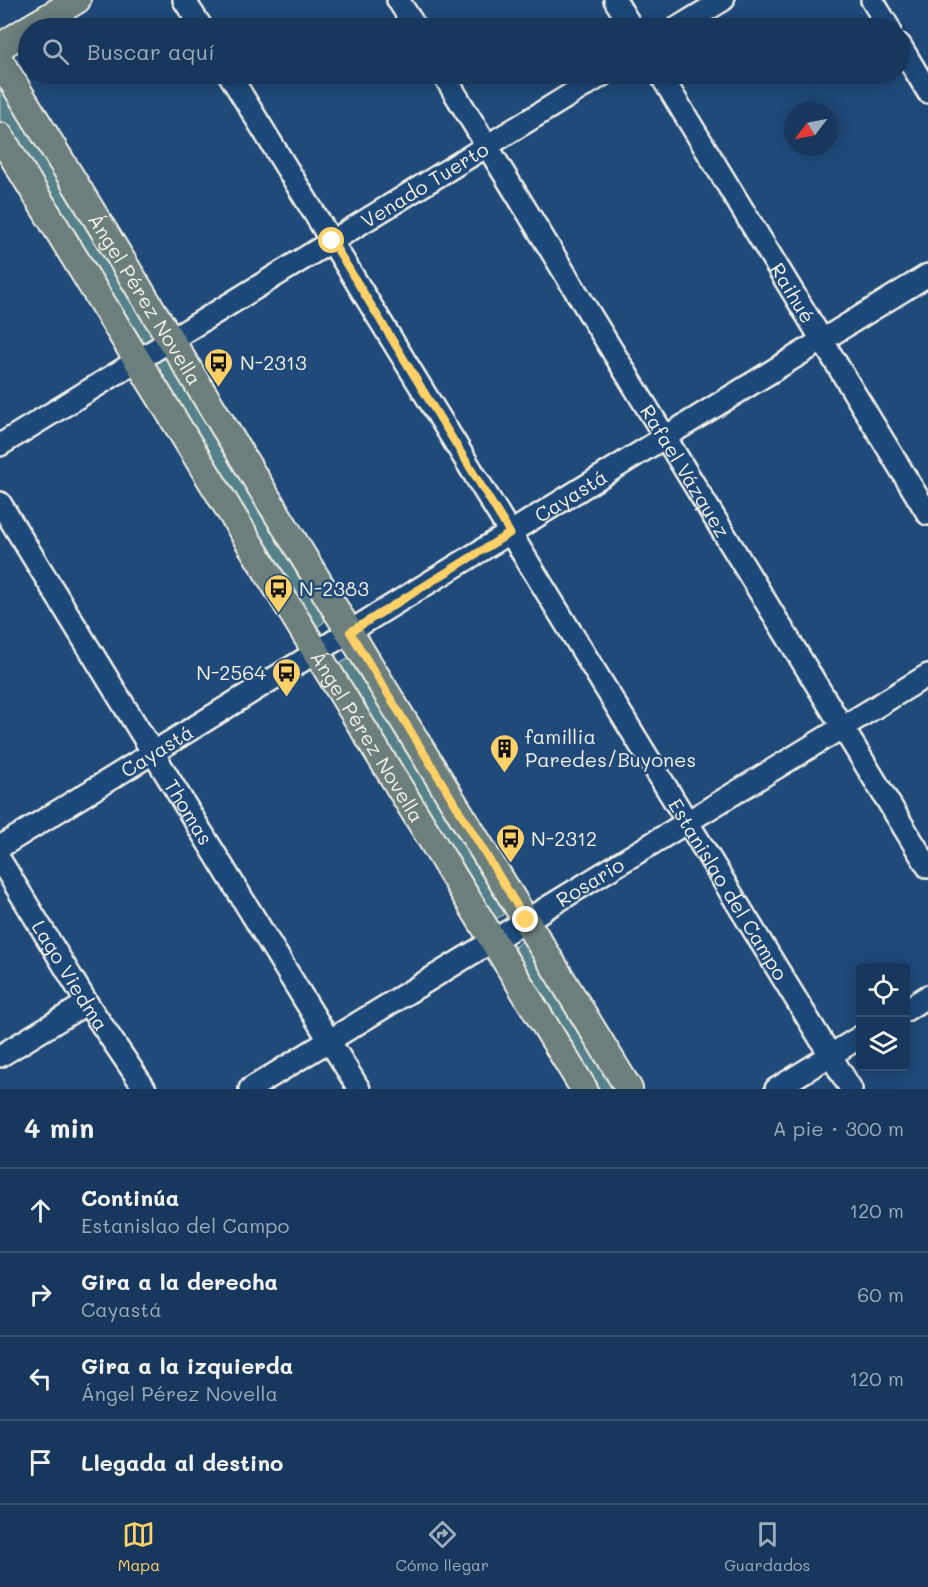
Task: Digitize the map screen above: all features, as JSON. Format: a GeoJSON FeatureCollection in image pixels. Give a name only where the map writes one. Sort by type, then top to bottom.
{"type":"FeatureCollection","features":[{"type":"Feature","properties":{"kind":"main road"},"geometry":{"type":"LineString","coordinates":[[47,18],[77,0]]}},
{"type":"Feature","properties":{"kind":"main road"},"geometry":{"type":"LineString","coordinates":[[0,47],[18,36]]}},
{"type":"Feature","properties":{"kind":"main road","name":"Ángel Pérez Novella"},"geometry":{"type":"LineString","coordinates":[[0,61],[629,1089]]}},
{"type":"Feature","properties":{"kind":"main road","name":"Ángel Pérez Novella"},"geometry":{"type":"LineString","coordinates":[[0,136],[584,1089]]}},
{"type":"Feature","properties":{"kind":"street"},"geometry":{"type":"LineString","coordinates":[[184,0],[196,18]]}},
{"type":"Feature","properties":{"kind":"street"},"geometry":{"type":"LineString","coordinates":[[398,0],[410,18]]}},
{"type":"Feature","properties":{"kind":"street"},"geometry":{"type":"LineString","coordinates":[[615,0],[626,18]]}},
{"type":"Feature","properties":{"kind":"street"},"geometry":{"type":"LineString","coordinates":[[693,18],[723,0]]}},
{"type":"Feature","properties":{"kind":"street"},"geometry":{"type":"LineString","coordinates":[[872,0],[883,18]]}},
{"type":"Feature","properties":{"kind":"street"},"geometry":{"type":"LineString","coordinates":[[910,62],[928,92]]}},
{"type":"Feature","properties":{"kind":"street","name":"Estanislao del Campo"},"geometry":{"type":"LineString","coordinates":[[235,84],[851,1089]]}},
{"type":"Feature","properties":{"kind":"street","name":"Rafael Vázquez"},"geometry":{"type":"LineString","coordinates":[[449,84],[928,867]]}},
{"type":"Feature","properties":{"kind":"street","name":"Venado Tuerto"},"geometry":{"type":"LineString","coordinates":[[0,445],[588,84]]}},
{"type":"Feature","properties":{"kind":"street","name":"Raihué"},"geometry":{"type":"LineString","coordinates":[[666,84],[928,514]]}},
{"type":"Feature","properties":{"kind":"street","name":"Cayastá"},"geometry":{"type":"LineString","coordinates":[[0,847],[928,275]]}},
{"type":"Feature","properties":{"kind":"street","name":"Thomas"},"geometry":{"type":"LineString","coordinates":[[0,503],[359,1089]]}},
{"type":"Feature","properties":{"kind":"street","name":"Rosario"},"geometry":{"type":"LineString","coordinates":[[250,1089],[928,675]]}},
{"type":"Feature","properties":{"kind":"street","name":"Lago Viedma"},"geometry":{"type":"LineString","coordinates":[[0,860],[87,1003],[145,1089]]}},
{"type":"Feature","properties":{"kind":"street"},"geometry":{"type":"LineString","coordinates":[[910,1007],[928,996]]}},
{"type":"Feature","properties":{"kind":"street"},"geometry":{"type":"LineString","coordinates":[[0,1056],[87,1003]]}},
{"type":"Feature","properties":{"kind":"street"},"geometry":{"type":"LineString","coordinates":[[776,1089],[856,1040]]}},
{"type":"Feature","properties":{"kind":"green space"},"geometry":{"type":"Polygon","coordinates":[[[0,79],[155,334],[148,342],[142,343],[133,339],[0,123],[0,79]]]}},
{"type":"Feature","properties":{"kind":"green space"},"geometry":{"type":"Polygon","coordinates":[[[170,358],[327,617],[325,622],[312,626],[154,368],[158,361],[170,358]]]}},
{"type":"Feature","properties":{"kind":"green space"},"geometry":{"type":"Polygon","coordinates":[[[348,659],[352,659],[507,909],[501,916],[491,918],[339,667],[348,659]]]}},
{"type":"Feature","properties":{"kind":"green space"},"geometry":{"type":"Polygon","coordinates":[[[521,942],[525,942],[621,1089],[592,1089],[512,951],[521,942]]]}},
{"type":"Feature","properties":{"kind":"place","name":"N-2313"},"geometry":{"type":"Point","coordinates":[219,388]}},
{"type":"Feature","properties":{"kind":"place","name":"N-2383"},"geometry":{"type":"Point","coordinates":[278,614]}},
{"type":"Feature","properties":{"kind":"place","name":"N-2564"},"geometry":{"type":"Point","coordinates":[287,698]}},
{"type":"Feature","properties":{"kind":"place","name":"famillia Paredes/Buyones"},"geometry":{"type":"Point","coordinates":[504,774]}},
{"type":"Feature","properties":{"kind":"place","name":"N-2312"},"geometry":{"type":"Point","coordinates":[510,864]}},
{"type":"Feature","properties":{"kind":"route"},"geometry":{"type":"LineString","coordinates":[[332,241],[510,533],[350,632],[526,920]]}}]}
